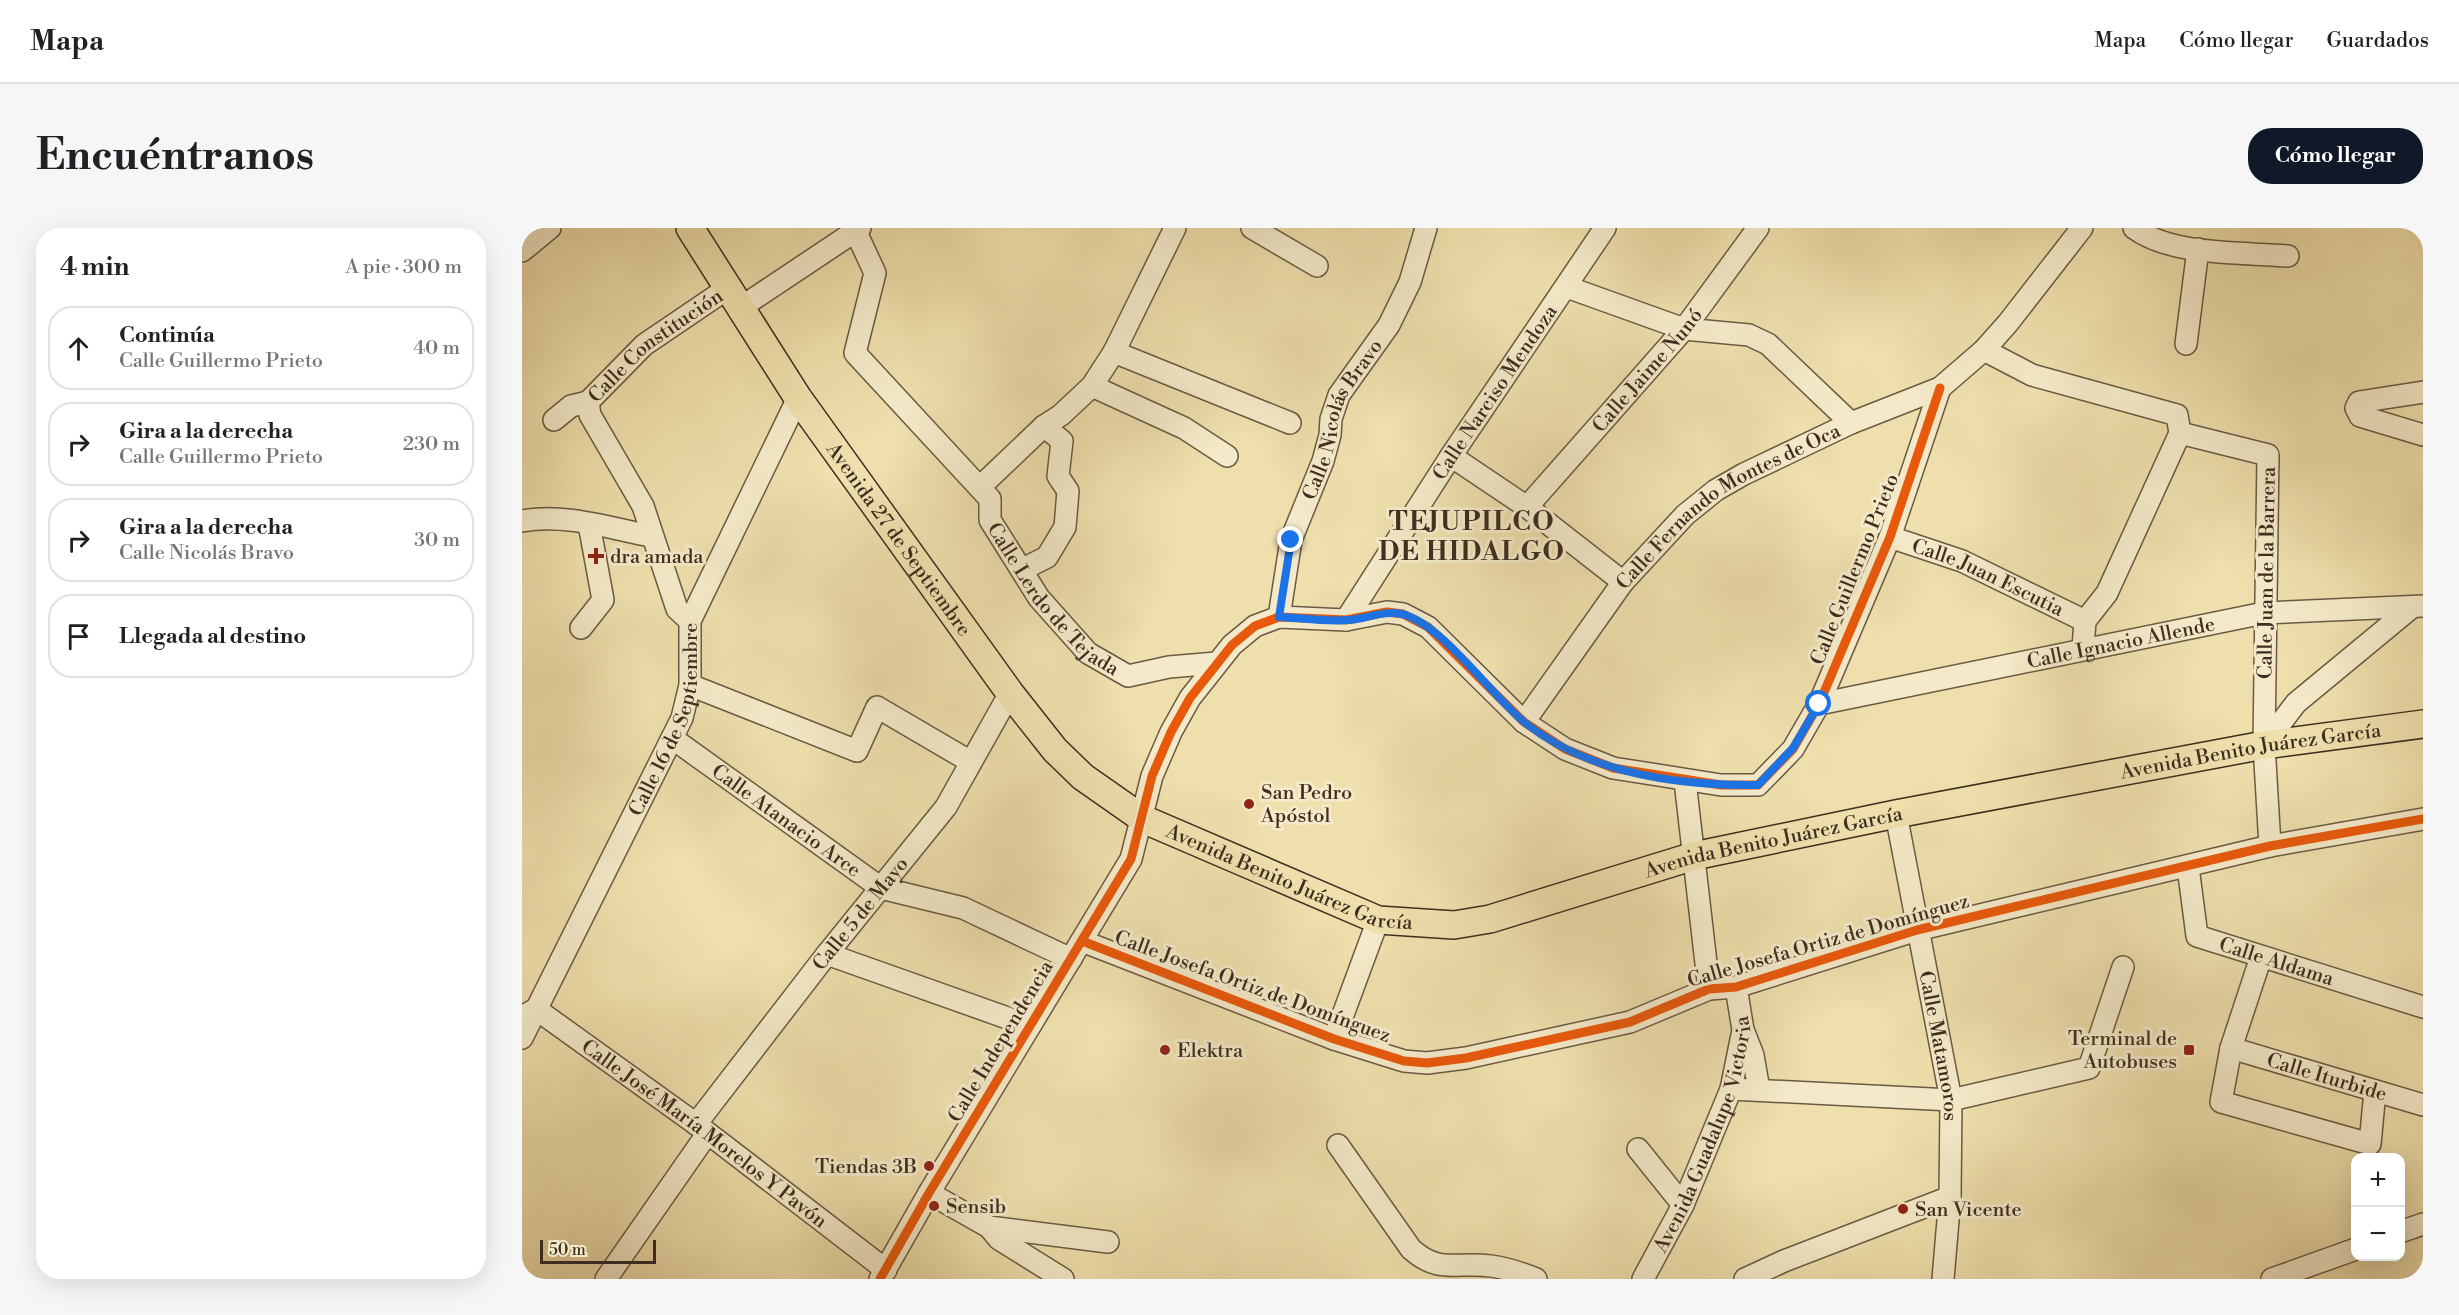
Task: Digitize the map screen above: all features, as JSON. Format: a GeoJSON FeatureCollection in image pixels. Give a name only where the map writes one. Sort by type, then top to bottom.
{"type":"FeatureCollection","features":[{"type":"Feature","properties":{"kind":"main road","name":"Avenida 27 de Septiembre"},"geometry":{"type":"LineString","coordinates":[[690,228],[798,398],[1010,693],[1055,750],[1083,777],[1143,819]]}},
{"type":"Feature","properties":{"kind":"main road","name":"Avenida Benito Juárez García"},"geometry":{"type":"LineString","coordinates":[[1143,819],[1378,920],[1454,925],[1490,919],[1694,856],[1896,814],[2264,745],[2423,724]]}},
{"type":"Feature","properties":{"kind":"street"},"geometry":{"type":"LineString","coordinates":[[522,250],[550,228]]}},
{"type":"Feature","properties":{"kind":"street"},"geometry":{"type":"LineString","coordinates":[[980,486],[1044,426],[1061,415],[1092,386],[1114,352],[1175,228]]}},
{"type":"Feature","properties":{"kind":"street"},"geometry":{"type":"LineString","coordinates":[[1252,228],[1317,266]]}},
{"type":"Feature","properties":{"kind":"street","name":"Calle Nicolás Bravo"},"geometry":{"type":"LineString","coordinates":[[1279,617],[1291,540],[1323,461],[1330,435],[1331,419],[1339,396],[1389,325],[1410,282],[1426,228]]}},
{"type":"Feature","properties":{"kind":"street","name":"Calle Narciso Mendoza"},"geometry":{"type":"LineString","coordinates":[[1346,620],[1451,456],[1568,287],[1605,228]]}},
{"type":"Feature","properties":{"kind":"street","name":"Calle Jaime Nunó"},"geometry":{"type":"LineString","coordinates":[[1527,507],[1684,329],[1758,228]]}},
{"type":"Feature","properties":{"kind":"street"},"geometry":{"type":"LineString","coordinates":[[2134,228],[2157,242],[2198,249],[2288,256]]}},
{"type":"Feature","properties":{"kind":"street","name":"Calle Constitución"},"geometry":{"type":"LineString","coordinates":[[690,621],[677,609],[651,536],[643,506],[590,415],[588,402],[644,345],[858,230]]}},
{"type":"Feature","properties":{"kind":"street","name":"Calle Lerdo de Tejada"},"geometry":{"type":"LineString","coordinates":[[858,230],[875,273],[855,353],[990,499],[990,520],[1023,569],[1039,598],[1088,653],[1128,676],[1169,667],[1216,663]]}},
{"type":"Feature","properties":{"kind":"street","name":"Calle Fernando Montes de Oca"},"geometry":{"type":"LineString","coordinates":[[1524,722],[1623,582],[1685,515],[1716,490],[1851,423],[1940,388],[1984,350],[2008,323],[2079,230]]}},
{"type":"Feature","properties":{"kind":"street"},"geometry":{"type":"LineString","coordinates":[[2186,344],[2198,249]]}},
{"type":"Feature","properties":{"kind":"street"},"geometry":{"type":"LineString","coordinates":[[1568,287],[1684,329],[1749,335],[1768,344],[1851,423]]}},
{"type":"Feature","properties":{"kind":"street"},"geometry":{"type":"LineString","coordinates":[[1984,350],[2032,375],[2179,424],[2107,593],[2085,621],[2083,648]]}},
{"type":"Feature","properties":{"kind":"street"},"geometry":{"type":"LineString","coordinates":[[1114,352],[1290,423]]}},
{"type":"Feature","properties":{"kind":"street"},"geometry":{"type":"LineString","coordinates":[[1092,386],[1184,428],[1227,456]]}},
{"type":"Feature","properties":{"kind":"street","name":"Calle Guillermo Prieto"},"geometry":{"type":"LineString","coordinates":[[1279,617],[1346,620],[1387,612],[1403,614],[1428,627],[1524,722],[1564,749],[1613,768],[1685,781],[1721,785],[1758,785],[1793,748],[1819,704],[1890,537],[1940,388]]}},
{"type":"Feature","properties":{"kind":"street"},"geometry":{"type":"LineString","coordinates":[[2423,392],[2359,402],[2356,408],[2360,416],[2423,435]]}},
{"type":"Feature","properties":{"kind":"street","name":"Calle 16 de Septiembre"},"geometry":{"type":"LineString","coordinates":[[522,1038],[529,1013],[682,718],[690,685],[690,621],[798,398]]}},
{"type":"Feature","properties":{"kind":"street"},"geometry":{"type":"LineString","coordinates":[[554,420],[570,406],[588,402]]}},
{"type":"Feature","properties":{"kind":"street","name":"Calle Juan de la Barrera"},"geometry":{"type":"LineString","coordinates":[[2179,424],[2268,455],[2264,613],[2264,745],[2270,846]]}},
{"type":"Feature","properties":{"kind":"street"},"geometry":{"type":"LineString","coordinates":[[1023,569],[1047,557],[1065,527],[1068,491],[1058,476],[1062,441],[1044,426]]}},
{"type":"Feature","properties":{"kind":"street"},"geometry":{"type":"LineString","coordinates":[[1451,456],[1527,507],[1623,582]]}},
{"type":"Feature","properties":{"kind":"street"},"geometry":{"type":"LineString","coordinates":[[522,520],[541,517],[651,536]]}},
{"type":"Feature","properties":{"kind":"street"},"geometry":{"type":"LineString","coordinates":[[581,628],[603,600],[589,524]]}},
{"type":"Feature","properties":{"kind":"street","name":"Calle Juan Escutia"},"geometry":{"type":"LineString","coordinates":[[1890,537],[1962,561],[2085,621]]}},
{"type":"Feature","properties":{"kind":"street"},"geometry":{"type":"LineString","coordinates":[[2264,745],[2296,703],[2417,607]]}},
{"type":"Feature","properties":{"kind":"street","name":"Calle Ignacio Allende"},"geometry":{"type":"LineString","coordinates":[[1819,704],[2083,648],[2264,613],[2417,607]]}},
{"type":"Feature","properties":{"kind":"street"},"geometry":{"type":"LineString","coordinates":[[1143,819],[1152,776],[1171,732],[1190,698],[1216,663],[1256,626],[1279,617]]}},
{"type":"Feature","properties":{"kind":"street"},"geometry":{"type":"LineString","coordinates":[[690,685],[857,751],[878,707],[971,762]]}},
{"type":"Feature","properties":{"kind":"street","name":"Calle 5 de Mayo"},"geometry":{"type":"LineString","coordinates":[[606,1279],[701,1129],[827,954],[946,807],[1010,693]]}},
{"type":"Feature","properties":{"kind":"street","name":"Calle Atanacio Arce"},"geometry":{"type":"LineString","coordinates":[[672,738],[881,888],[963,908],[1076,950]]}},
{"type":"Feature","properties":{"kind":"street"},"geometry":{"type":"LineString","coordinates":[[1685,781],[1709,989]]}},
{"type":"Feature","properties":{"kind":"street","name":"Calle Matamoros"},"geometry":{"type":"LineString","coordinates":[[1896,814],[1951,1100],[1950,1197],[1943,1279]]}},
{"type":"Feature","properties":{"kind":"street","name":"Calle Independencia"},"geometry":{"type":"LineString","coordinates":[[883,1275],[929,1193],[1131,859],[1143,819]]}},
{"type":"Feature","properties":{"kind":"street","name":"Calle Josefa Ortiz de Domínguez"},"geometry":{"type":"LineString","coordinates":[[1076,950],[1334,1039],[1404,1060],[1426,1063],[1466,1058],[1630,1022],[1709,989],[1736,987],[1917,930],[2270,846],[2423,819]]}},
{"type":"Feature","properties":{"kind":"street","name":"Calle Aldama"},"geometry":{"type":"LineString","coordinates":[[2188,867],[2197,936],[2423,1007]]}},
{"type":"Feature","properties":{"kind":"street"},"geometry":{"type":"LineString","coordinates":[[1334,1039],[1378,920]]}},
{"type":"Feature","properties":{"kind":"street"},"geometry":{"type":"LineString","coordinates":[[827,954],[1029,1026]]}},
{"type":"Feature","properties":{"kind":"street"},"geometry":{"type":"LineString","coordinates":[[2261,957],[2231,1048],[2221,1102],[2370,1144],[2375,1091]]}},
{"type":"Feature","properties":{"kind":"street"},"geometry":{"type":"LineString","coordinates":[[1731,1089],[1951,1100],[2089,1068],[2123,967]]}},
{"type":"Feature","properties":{"kind":"street","name":"Avenida Guadalupe Victoria"},"geometry":{"type":"LineString","coordinates":[[1643,1279],[1683,1205],[1731,1089],[1743,1030],[1736,987]]}},
{"type":"Feature","properties":{"kind":"street","name":"Calle José María Morelos Y Pavón"},"geometry":{"type":"LineString","coordinates":[[529,1013],[701,1129],[883,1275]]}},
{"type":"Feature","properties":{"kind":"street"},"geometry":{"type":"LineString","coordinates":[[1743,1030],[1753,1055],[1759,1090]]}},
{"type":"Feature","properties":{"kind":"street","name":"Calle Iturbide"},"geometry":{"type":"LineString","coordinates":[[2231,1048],[2423,1105]]}},
{"type":"Feature","properties":{"kind":"street"},"geometry":{"type":"LineString","coordinates":[[1338,1145],[1411,1249],[1424,1260],[1440,1265],[1490,1265],[1536,1279]]}},
{"type":"Feature","properties":{"kind":"street"},"geometry":{"type":"LineString","coordinates":[[1638,1149],[1683,1205]]}},
{"type":"Feature","properties":{"kind":"street"},"geometry":{"type":"LineString","coordinates":[[929,1193],[989,1227],[999,1239],[1063,1279]]}},
{"type":"Feature","properties":{"kind":"street"},"geometry":{"type":"LineString","coordinates":[[1745,1279],[1784,1261],[1950,1197]]}},
{"type":"Feature","properties":{"kind":"street"},"geometry":{"type":"LineString","coordinates":[[2405,1230],[2423,1224]]}},
{"type":"Feature","properties":{"kind":"street"},"geometry":{"type":"LineString","coordinates":[[989,1227],[1108,1242]]}},
{"type":"Feature","properties":{"kind":"street"},"geometry":{"type":"LineString","coordinates":[[2272,1279],[2351,1250]]}},
{"type":"Feature","properties":{"kind":"cycle path"},"geometry":{"type":"LineString","coordinates":[[880,1279],[929,1193],[1131,859],[1152,776],[1171,732],[1190,698],[1232,645],[1255,626],[1279,617],[1346,620],[1387,612],[1403,614],[1428,627],[1524,722],[1565,749],[1613,768],[1721,785],[1758,785],[1793,749],[1819,704],[1890,537],[1940,388]]}},
{"type":"Feature","properties":{"kind":"cycle path"},"geometry":{"type":"LineString","coordinates":[[1082,941],[1334,1039],[1404,1061],[1427,1063],[1466,1058],[1630,1022],[1709,989],[1736,987],[1917,930],[2270,846],[2423,819]]}},
{"type":"Feature","properties":{"kind":"place","name":"dra amada"},"geometry":{"type":"Point","coordinates":[596,556]}},
{"type":"Feature","properties":{"kind":"place","name":"San Pedro Apóstol"},"geometry":{"type":"Point","coordinates":[1249,804]}},
{"type":"Feature","properties":{"kind":"place","name":"Elektra"},"geometry":{"type":"Point","coordinates":[1165,1050]}},
{"type":"Feature","properties":{"kind":"place","name":"Terminal de Autobuses"},"geometry":{"type":"Point","coordinates":[2189,1050]}},
{"type":"Feature","properties":{"kind":"place","name":"Tiendas 3B"},"geometry":{"type":"Point","coordinates":[929,1166]}},
{"type":"Feature","properties":{"kind":"place","name":"Sensib"},"geometry":{"type":"Point","coordinates":[934,1206]}},
{"type":"Feature","properties":{"kind":"place","name":"San Vicente"},"geometry":{"type":"Point","coordinates":[1903,1209]}},
{"type":"Feature","properties":{"kind":"district","name":"TEJUPILCO DE HIDALGO"},"geometry":{"type":"Point","coordinates":[1472,536]}},
{"type":"Feature","properties":{"kind":"route"},"geometry":{"type":"LineString","coordinates":[[1291,540],[1279,617],[1346,620],[1387,612],[1403,614],[1428,627],[1524,722],[1564,749],[1590,761],[1613,768],[1685,781],[1721,785],[1758,785],[1793,748],[1819,704]]}}]}
